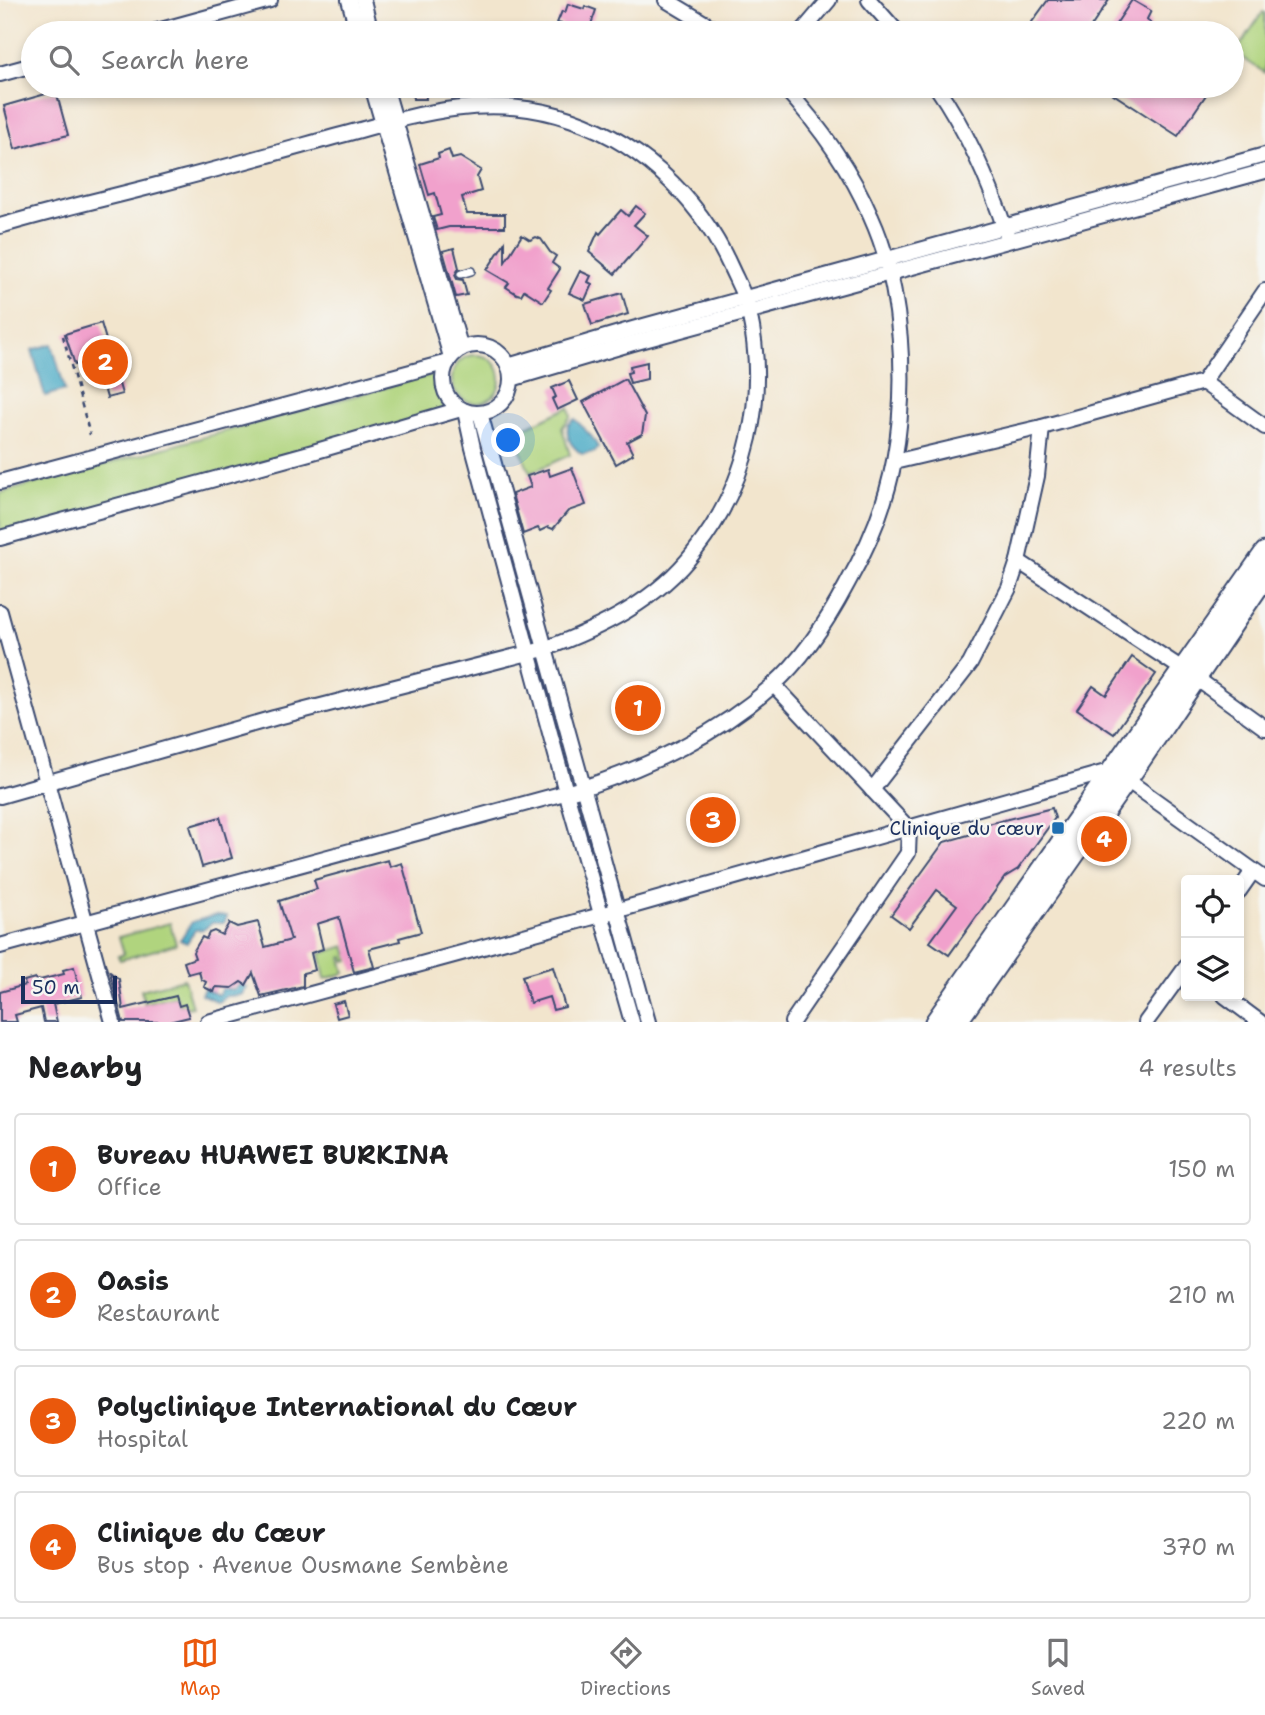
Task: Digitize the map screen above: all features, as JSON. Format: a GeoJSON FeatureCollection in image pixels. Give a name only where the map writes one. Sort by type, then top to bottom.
{"type":"FeatureCollection","features":[{"type":"Feature","properties":{"kind":"main road"},"geometry":{"type":"LineString","coordinates":[[951,1020],[1188,674],[1259,584],[1265,552]]}},
{"type":"Feature","properties":{"kind":"street"},"geometry":{"type":"LineString","coordinates":[[186,21],[230,6],[270,0]]}},
{"type":"Feature","properties":{"kind":"street"},"geometry":{"type":"LineString","coordinates":[[349,0],[355,21]]}},
{"type":"Feature","properties":{"kind":"street"},"geometry":{"type":"LineString","coordinates":[[363,0],[368,21]]}},
{"type":"Feature","properties":{"kind":"street"},"geometry":{"type":"LineString","coordinates":[[666,0],[700,21]]}},
{"type":"Feature","properties":{"kind":"street"},"geometry":{"type":"LineString","coordinates":[[811,21],[829,0]]}},
{"type":"Feature","properties":{"kind":"street"},"geometry":{"type":"LineString","coordinates":[[869,0],[887,21]]}},
{"type":"Feature","properties":{"kind":"street"},"geometry":{"type":"LineString","coordinates":[[0,74],[21,68]]}},
{"type":"Feature","properties":{"kind":"street"},"geometry":{"type":"LineString","coordinates":[[377,98],[443,280],[453,356],[443,373],[443,385],[447,396],[463,410],[566,792],[632,1022]]}},
{"type":"Feature","properties":{"kind":"street"},"geometry":{"type":"LineString","coordinates":[[386,98],[388,122],[453,356]]}},
{"type":"Feature","properties":{"kind":"street"},"geometry":{"type":"LineString","coordinates":[[0,946],[583,788],[657,761],[693,743],[774,685],[804,651],[837,604],[857,567],[878,516],[894,462],[900,412],[901,373],[897,312],[888,267],[872,218],[849,173],[815,122],[794,98]]}},
{"type":"Feature","properties":{"kind":"street"},"geometry":{"type":"LineString","coordinates":[[944,98],[968,139],[1007,234]]}},
{"type":"Feature","properties":{"kind":"street"},"geometry":{"type":"LineString","coordinates":[[0,226],[388,122],[456,107],[515,108],[556,114],[607,135],[642,156],[672,182],[700,213],[727,258],[747,306],[755,351],[756,398],[751,435],[737,481],[713,528],[694,554],[668,581],[631,609],[585,634],[544,649],[274,718],[0,796]]}},
{"type":"Feature","properties":{"kind":"street"},"geometry":{"type":"LineString","coordinates":[[510,373],[633,329],[747,306],[1007,234],[1265,155]]}},
{"type":"Feature","properties":{"kind":"street"},"geometry":{"type":"LineString","coordinates":[[1007,234],[1265,171]]}},
{"type":"Feature","properties":{"kind":"street"},"geometry":{"type":"LineString","coordinates":[[894,462],[1042,426],[1203,382],[1265,291]]}},
{"type":"Feature","properties":{"kind":"street"},"geometry":{"type":"LineString","coordinates":[[0,482],[453,356],[476,345],[501,355],[510,373],[509,391],[502,402],[480,413],[463,410],[0,538]]}},
{"type":"Feature","properties":{"kind":"street"},"geometry":{"type":"LineString","coordinates":[[1203,382],[1265,427]]}},
{"type":"Feature","properties":{"kind":"street"},"geometry":{"type":"LineString","coordinates":[[480,413],[648,1022]]}},
{"type":"Feature","properties":{"kind":"street"},"geometry":{"type":"LineString","coordinates":[[872,790],[970,664],[1009,588],[1018,561],[1037,476],[1042,426]]}},
{"type":"Feature","properties":{"kind":"street"},"geometry":{"type":"LineString","coordinates":[[1018,561],[1265,728]]}},
{"type":"Feature","properties":{"kind":"street"},"geometry":{"type":"LineString","coordinates":[[0,612],[113,1022]]}},
{"type":"Feature","properties":{"kind":"street"},"geometry":{"type":"LineString","coordinates":[[774,685],[909,829],[908,853],[792,1022]]}},
{"type":"Feature","properties":{"kind":"street"},"geometry":{"type":"LineString","coordinates":[[208,1022],[909,829],[1120,775],[1259,875],[1244,887]]}},
{"type":"Feature","properties":{"kind":"street"},"geometry":{"type":"LineString","coordinates":[[1146,1022],[1181,974]]}},
{"type":"Feature","properties":{"kind":"street"},"geometry":{"type":"LineString","coordinates":[[1232,1001],[1260,1022]]}},
{"type":"Feature","properties":{"kind":"lane"},"geometry":{"type":"LineString","coordinates":[[461,274],[471,271]]}},
{"type":"Feature","properties":{"kind":"path"},"geometry":{"type":"LineString","coordinates":[[63,336],[90,435]]}},
{"type":"Feature","properties":{"kind":"green space"},"geometry":{"type":"Polygon","coordinates":[[[1263,12],[1265,13],[1265,73],[1244,59],[1244,40],[1263,12]]]}},
{"type":"Feature","properties":{"kind":"green space"},"geometry":{"type":"Polygon","coordinates":[[[476,355],[493,362],[500,379],[493,396],[476,403],[459,396],[452,379],[459,362],[476,355]]]}},
{"type":"Feature","properties":{"kind":"green space"},"geometry":{"type":"Polygon","coordinates":[[[434,374],[446,411],[0,535],[0,493],[434,374]]]}},
{"type":"Feature","properties":{"kind":"green space"},"geometry":{"type":"Polygon","coordinates":[[[569,407],[571,416],[562,428],[570,455],[530,473],[514,433],[569,407]]]}},
{"type":"Feature","properties":{"kind":"green space"},"geometry":{"type":"Polygon","coordinates":[[[170,923],[176,944],[120,960],[118,956],[124,954],[119,937],[170,923]]]}},
{"type":"Feature","properties":{"kind":"green space"},"geometry":{"type":"Polygon","coordinates":[[[345,946],[349,960],[341,958],[345,973],[325,979],[320,954],[345,946]]]}},
{"type":"Feature","properties":{"kind":"green space"},"geometry":{"type":"Polygon","coordinates":[[[184,979],[192,1007],[187,1008],[185,1004],[179,1006],[176,996],[144,1003],[141,990],[184,979]]]}},
{"type":"Feature","properties":{"kind":"water"},"geometry":{"type":"Polygon","coordinates":[[[52,344],[65,390],[45,396],[32,350],[52,344]]]}},
{"type":"Feature","properties":{"kind":"water"},"geometry":{"type":"Polygon","coordinates":[[[575,419],[592,437],[598,447],[595,452],[582,454],[570,442],[568,425],[575,419]]]}},
{"type":"Feature","properties":{"kind":"water"},"geometry":{"type":"Polygon","coordinates":[[[216,915],[227,916],[224,923],[212,923],[204,929],[195,930],[187,943],[180,940],[192,922],[216,915]]]}},
{"type":"Feature","properties":{"kind":"water"},"geometry":{"type":"Polygon","coordinates":[[[241,984],[247,988],[241,995],[226,996],[218,1002],[201,994],[204,988],[218,995],[222,988],[232,990],[241,984]]]}},
{"type":"Feature","properties":{"kind":"building"},"geometry":{"type":"Polygon","coordinates":[[[1048,0],[1109,0],[1095,21],[1033,21],[1048,0]]]}},
{"type":"Feature","properties":{"kind":"building"},"geometry":{"type":"Polygon","coordinates":[[[1132,0],[1151,11],[1149,21],[1118,21],[1132,0]]]}},
{"type":"Feature","properties":{"kind":"building"},"geometry":{"type":"Polygon","coordinates":[[[568,4],[596,10],[592,21],[558,21],[562,11],[565,13],[568,4]]]}},
{"type":"Feature","properties":{"kind":"building"},"geometry":{"type":"Polygon","coordinates":[[[32,98],[58,98],[68,135],[15,149],[4,106],[32,98]]]}},
{"type":"Feature","properties":{"kind":"building"},"geometry":{"type":"Polygon","coordinates":[[[1119,98],[1204,98],[1178,136],[1119,98]]]}},
{"type":"Feature","properties":{"kind":"building"},"geometry":{"type":"Polygon","coordinates":[[[449,150],[452,159],[460,157],[481,170],[477,177],[481,191],[462,197],[467,214],[505,214],[505,227],[449,227],[437,230],[433,217],[441,215],[435,193],[429,195],[420,164],[439,158],[438,154],[449,150]]]}},
{"type":"Feature","properties":{"kind":"building"},"geometry":{"type":"Polygon","coordinates":[[[636,206],[645,213],[634,225],[648,236],[615,274],[589,252],[598,232],[600,234],[621,210],[628,216],[636,206]]]}},
{"type":"Feature","properties":{"kind":"building"},"geometry":{"type":"Polygon","coordinates":[[[522,235],[530,240],[536,237],[541,239],[556,256],[552,263],[560,269],[543,302],[524,290],[521,295],[517,294],[506,287],[509,283],[487,270],[505,242],[505,262],[522,235]]]}},
{"type":"Feature","properties":{"kind":"building"},"geometry":{"type":"Polygon","coordinates":[[[454,248],[459,268],[455,275],[457,279],[463,280],[467,295],[456,297],[443,251],[454,248]]]}},
{"type":"Feature","properties":{"kind":"building"},"geometry":{"type":"Polygon","coordinates":[[[580,271],[591,276],[588,282],[592,284],[585,300],[569,293],[580,271]]]}},
{"type":"Feature","properties":{"kind":"building"},"geometry":{"type":"Polygon","coordinates":[[[622,293],[628,314],[592,325],[585,304],[622,293]]]}},
{"type":"Feature","properties":{"kind":"building"},"geometry":{"type":"Polygon","coordinates":[[[101,323],[122,394],[107,398],[96,359],[75,365],[65,334],[101,323]]]}},
{"type":"Feature","properties":{"kind":"building"},"geometry":{"type":"Polygon","coordinates":[[[647,362],[647,379],[630,383],[627,373],[631,372],[630,366],[647,362]]]}},
{"type":"Feature","properties":{"kind":"building"},"geometry":{"type":"Polygon","coordinates":[[[625,379],[645,416],[642,434],[627,442],[633,454],[616,464],[583,402],[625,379]]]}},
{"type":"Feature","properties":{"kind":"building"},"geometry":{"type":"Polygon","coordinates":[[[569,381],[578,400],[557,410],[552,399],[556,397],[552,388],[569,381]]]}},
{"type":"Feature","properties":{"kind":"building"},"geometry":{"type":"Polygon","coordinates":[[[572,468],[586,505],[568,511],[553,529],[548,527],[540,531],[538,528],[523,534],[512,494],[531,487],[527,476],[548,469],[550,476],[572,468]]]}},
{"type":"Feature","properties":{"kind":"building"},"geometry":{"type":"Polygon","coordinates":[[[1132,657],[1156,674],[1114,734],[1077,709],[1093,686],[1106,695],[1132,657]]]}},
{"type":"Feature","properties":{"kind":"building"},"geometry":{"type":"Polygon","coordinates":[[[1052,808],[1055,818],[1018,869],[1005,877],[949,955],[930,942],[957,905],[937,890],[909,928],[891,915],[944,842],[975,833],[988,824],[1052,808]]]}},
{"type":"Feature","properties":{"kind":"building"},"geometry":{"type":"Polygon","coordinates":[[[220,817],[232,858],[202,867],[190,826],[220,817]]]}},
{"type":"Feature","properties":{"kind":"building"},"geometry":{"type":"Polygon","coordinates":[[[388,860],[390,867],[402,863],[421,932],[369,949],[374,967],[354,972],[339,917],[317,924],[323,949],[311,953],[315,970],[303,973],[303,986],[261,996],[253,973],[246,985],[241,982],[232,988],[216,987],[214,992],[204,987],[206,982],[201,979],[199,971],[188,974],[184,962],[195,958],[193,952],[202,937],[206,939],[209,933],[214,931],[222,935],[229,923],[237,927],[258,922],[265,947],[291,940],[279,901],[317,889],[314,880],[388,860]]]}},
{"type":"Feature","properties":{"kind":"building"},"geometry":{"type":"Polygon","coordinates":[[[74,967],[82,997],[53,1004],[57,1022],[44,1022],[41,1008],[15,1015],[17,1022],[0,1022],[0,992],[25,985],[24,981],[64,974],[63,970],[74,967]]]}},
{"type":"Feature","properties":{"kind":"building"},"geometry":{"type":"Polygon","coordinates":[[[553,967],[565,1007],[553,1010],[549,997],[530,1003],[522,976],[553,967]]]}},
{"type":"Feature","properties":{"kind":"building"},"geometry":{"type":"Polygon","coordinates":[[[110,972],[119,979],[123,1009],[176,996],[179,1006],[185,1004],[189,1017],[169,1022],[123,1022],[110,972]]]}},
{"type":"Feature","properties":{"kind":"building"},"geometry":{"type":"Polygon","coordinates":[[[344,1001],[348,1015],[337,1018],[333,1004],[344,1001]]]}},
{"type":"Feature","properties":{"kind":"place","name":"Oasis"},"geometry":{"type":"Point","coordinates":[105,362]}},
{"type":"Feature","properties":{"kind":"place","name":"Bureau HUAWEI BURKINA"},"geometry":{"type":"Point","coordinates":[638,708]}},
{"type":"Feature","properties":{"kind":"place","name":"Polyclinique International du Cœur"},"geometry":{"type":"Point","coordinates":[713,820]}},
{"type":"Feature","properties":{"kind":"place","name":"Clinique du cœur"},"geometry":{"type":"Point","coordinates":[1058,828]}},
{"type":"Feature","properties":{"kind":"place","name":"Clinique du Cœur"},"geometry":{"type":"Point","coordinates":[1104,839]}}]}
